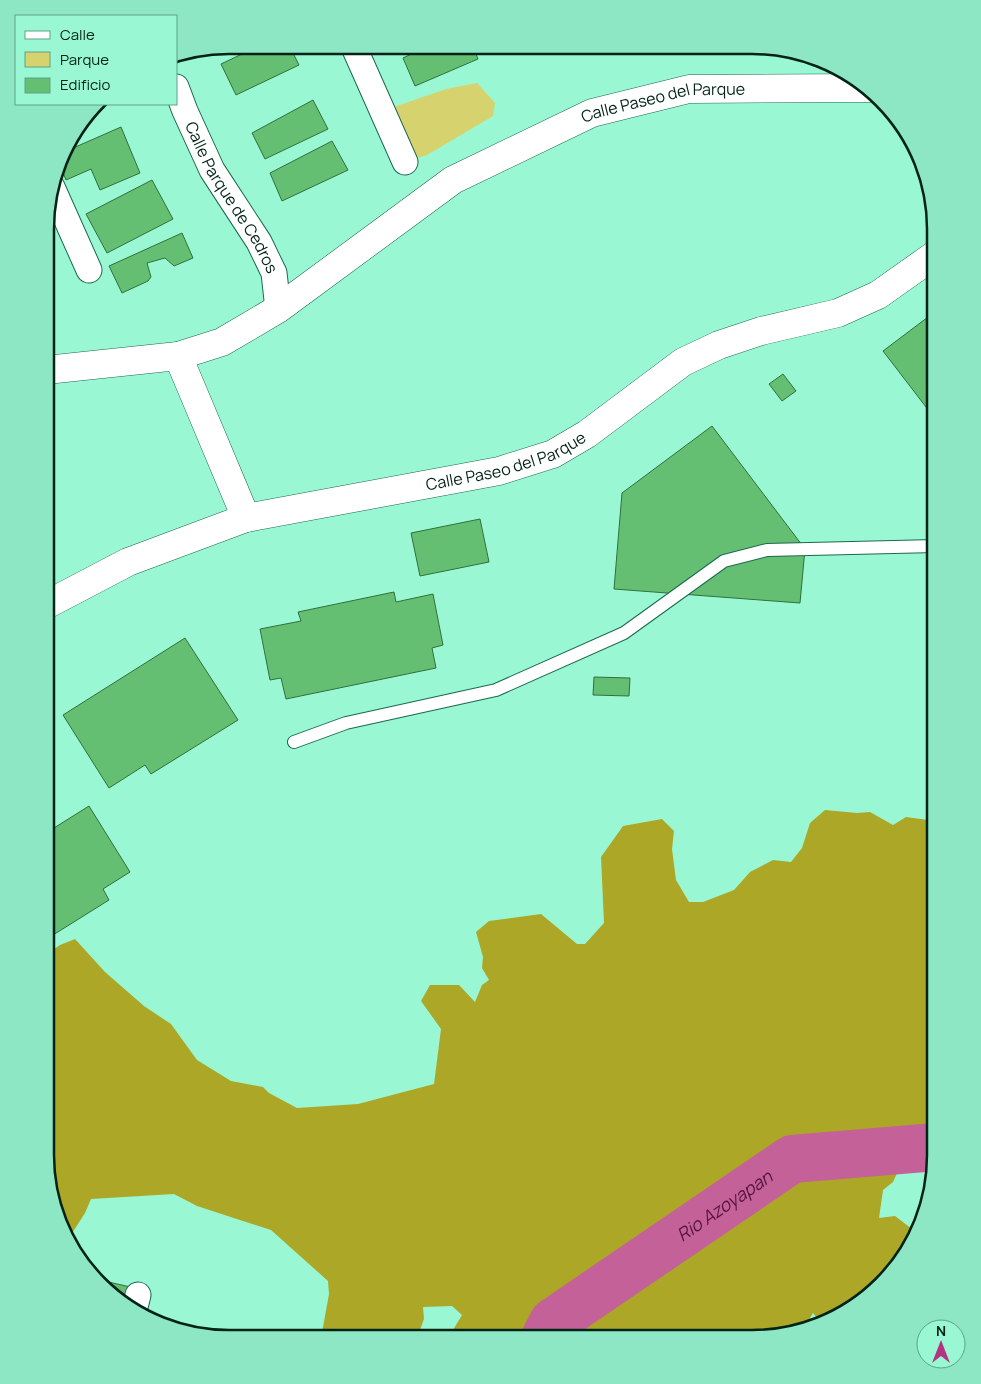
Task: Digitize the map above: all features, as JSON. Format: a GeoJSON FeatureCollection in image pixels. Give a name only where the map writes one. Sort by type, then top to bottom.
{"type":"FeatureCollection","features":[{"type":"Feature","properties":{"kind":"street"},"geometry":{"type":"LineString","coordinates":[[357,54],[405,162]]}},
{"type":"Feature","properties":{"kind":"street","name":"Calle Paseo del Parque"},"geometry":{"type":"LineString","coordinates":[[54,369],[178,356],[222,342],[278,309],[452,180],[592,112],[689,89],[856,88]]}},
{"type":"Feature","properties":{"kind":"street","name":"Calle Parque de Cedros"},"geometry":{"type":"LineString","coordinates":[[178,92],[212,170],[259,242],[274,273],[278,309]]}},
{"type":"Feature","properties":{"kind":"street"},"geometry":{"type":"LineString","coordinates":[[57,198],[89,270]]}},
{"type":"Feature","properties":{"kind":"street","name":"Calle Paseo del Parque"},"geometry":{"type":"LineString","coordinates":[[54,601],[128,562],[246,518],[499,471],[553,454],[587,434],[683,362],[727,342],[761,331],[838,313],[878,295],[927,260]]}},
{"type":"Feature","properties":{"kind":"street"},"geometry":{"type":"LineString","coordinates":[[178,356],[246,518]]}},
{"type":"Feature","properties":{"kind":"lane"},"geometry":{"type":"LineString","coordinates":[[294,742],[346,723],[496,690],[624,633],[724,561],[767,550],[927,546]]}},
{"type":"Feature","properties":{"kind":"green space"},"geometry":{"type":"Polygon","coordinates":[[[477,83],[495,103],[493,116],[427,155],[405,162],[388,109],[446,89],[477,83]]]}},
{"type":"Feature","properties":{"kind":"shaded area"},"geometry":{"type":"Polygon","coordinates":[[[825,810],[857,813],[870,812],[893,825],[906,817],[927,820],[927,1124],[919,1140],[927,1155],[927,1166],[920,1172],[899,1169],[893,1182],[883,1190],[879,1218],[895,1216],[911,1228],[898,1253],[884,1271],[850,1301],[817,1318],[813,1313],[809,1321],[775,1329],[453,1330],[462,1315],[452,1306],[423,1307],[424,1319],[420,1330],[322,1330],[329,1294],[328,1281],[271,1230],[197,1206],[174,1194],[91,1199],[85,1213],[72,1233],[63,1212],[57,1190],[54,1167],[54,949],[60,945],[75,939],[105,972],[144,1006],[171,1024],[197,1060],[231,1081],[263,1087],[269,1093],[297,1108],[358,1104],[434,1084],[441,1029],[421,1001],[430,985],[459,985],[475,1002],[482,985],[489,980],[482,968],[483,957],[476,932],[489,921],[541,914],[577,944],[585,944],[604,923],[601,857],[623,826],[662,819],[674,831],[672,849],[676,880],[689,902],[703,902],[734,890],[750,872],[773,860],[791,862],[802,848],[810,823],[825,810]]]}},
{"type":"Feature","properties":{"kind":"building"},"geometry":{"type":"Polygon","coordinates":[[[242,54],[294,54],[299,65],[236,95],[221,64],[242,54]]]}},
{"type":"Feature","properties":{"kind":"building"},"geometry":{"type":"Polygon","coordinates":[[[411,54],[476,54],[478,59],[415,86],[403,58],[411,54]]]}},
{"type":"Feature","properties":{"kind":"building"},"geometry":{"type":"Polygon","coordinates":[[[313,100],[328,129],[265,159],[252,133],[313,100]]]}},
{"type":"Feature","properties":{"kind":"building"},"geometry":{"type":"Polygon","coordinates":[[[121,127],[140,173],[100,190],[91,169],[66,180],[63,172],[74,148],[121,127]]]}},
{"type":"Feature","properties":{"kind":"building"},"geometry":{"type":"Polygon","coordinates":[[[332,141],[348,170],[282,201],[270,173],[332,141]]]}},
{"type":"Feature","properties":{"kind":"building"},"geometry":{"type":"Polygon","coordinates":[[[152,180],[173,219],[107,253],[86,214],[152,180]]]}},
{"type":"Feature","properties":{"kind":"building"},"geometry":{"type":"Polygon","coordinates":[[[182,233],[193,258],[174,266],[165,258],[147,263],[151,277],[148,281],[122,293],[109,266],[182,233]]]}},
{"type":"Feature","properties":{"kind":"building"},"geometry":{"type":"Polygon","coordinates":[[[927,318],[927,408],[883,351],[927,318]]]}},
{"type":"Feature","properties":{"kind":"building"},"geometry":{"type":"Polygon","coordinates":[[[783,374],[796,391],[782,401],[769,384],[783,374]]]}},
{"type":"Feature","properties":{"kind":"building"},"geometry":{"type":"Polygon","coordinates":[[[712,426],[805,549],[800,603],[614,589],[622,493],[712,426]]]}},
{"type":"Feature","properties":{"kind":"building"},"geometry":{"type":"Polygon","coordinates":[[[480,519],[489,562],[420,576],[411,533],[480,519]]]}},
{"type":"Feature","properties":{"kind":"building"},"geometry":{"type":"Polygon","coordinates":[[[394,592],[396,602],[433,594],[443,645],[432,648],[436,668],[286,699],[281,678],[270,680],[260,629],[301,621],[298,612],[394,592]]]}},
{"type":"Feature","properties":{"kind":"building"},"geometry":{"type":"Polygon","coordinates":[[[185,638],[238,720],[151,774],[145,765],[109,788],[63,715],[185,638]]]}},
{"type":"Feature","properties":{"kind":"building"},"geometry":{"type":"Polygon","coordinates":[[[594,677],[630,678],[629,696],[593,695],[594,677]]]}},
{"type":"Feature","properties":{"kind":"building"},"geometry":{"type":"Polygon","coordinates":[[[89,806],[130,872],[103,889],[109,900],[54,934],[54,828],[89,806]]]}},
{"type":"Feature","properties":{"kind":"building"},"geometry":{"type":"Polygon","coordinates":[[[108,1282],[144,1290],[140,1306],[108,1282]]]}},
{"type":"Feature","properties":{"kind":"waterway","name":"Rio Azoyapan"},"geometry":{"type":"LineString","coordinates":[[549,1330],[553,1322],[792,1159],[927,1148]]}}]}
